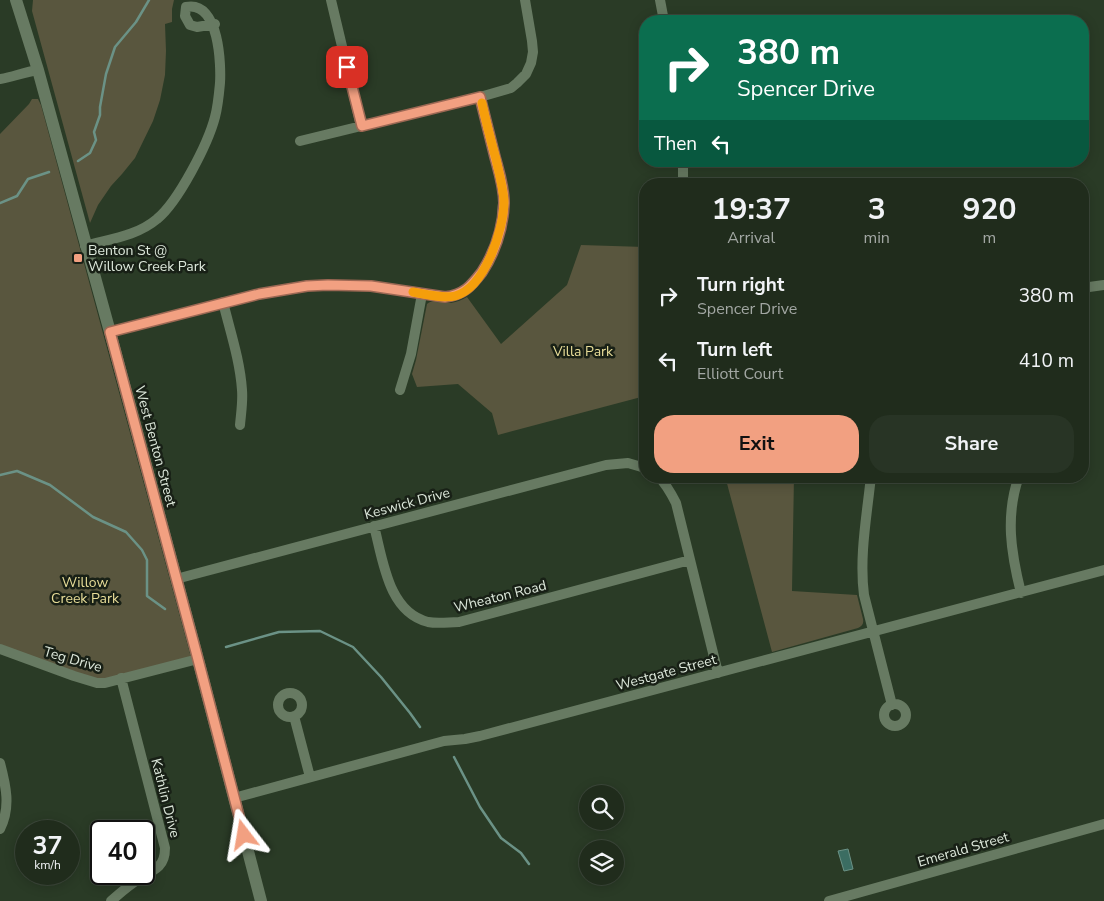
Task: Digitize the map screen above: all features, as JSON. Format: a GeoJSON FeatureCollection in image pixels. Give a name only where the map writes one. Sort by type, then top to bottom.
{"type":"FeatureCollection","features":[{"type":"Feature","properties":{"kind":"street","name":"West Benton Street"},"geometry":{"type":"LineString","coordinates":[[16,0],[38,70],[110,332],[261,901]]}},
{"type":"Feature","properties":{"kind":"street"},"geometry":{"type":"LineString","coordinates":[[331,0],[362,126]]}},
{"type":"Feature","properties":{"kind":"street"},"geometry":{"type":"LineString","coordinates":[[300,141],[510,88],[526,74],[533,52],[525,0]]}},
{"type":"Feature","properties":{"kind":"street"},"geometry":{"type":"LineString","coordinates":[[660,0],[663,15]]}},
{"type":"Feature","properties":{"kind":"street"},"geometry":{"type":"LineString","coordinates":[[85,246],[133,233],[146,227],[158,219],[182,187],[209,137],[215,118],[220,81],[215,24]]}},
{"type":"Feature","properties":{"kind":"street"},"geometry":{"type":"LineString","coordinates":[[0,79],[38,70]]}},
{"type":"Feature","properties":{"kind":"street"},"geometry":{"type":"LineString","coordinates":[[110,332],[223,302],[279,290],[328,285],[371,286],[445,297],[455,296],[466,290],[486,266],[493,252],[499,235],[504,202],[502,185],[480,97]]}},
{"type":"Feature","properties":{"kind":"street"},"geometry":{"type":"LineString","coordinates":[[1089,287],[1104,285]]}},
{"type":"Feature","properties":{"kind":"street"},"geometry":{"type":"LineString","coordinates":[[400,390],[411,354],[422,294]]}},
{"type":"Feature","properties":{"kind":"street"},"geometry":{"type":"LineString","coordinates":[[223,302],[240,371],[242,392],[240,425]]}},
{"type":"Feature","properties":{"kind":"street","name":"Keswick Drive"},"geometry":{"type":"LineString","coordinates":[[176,579],[606,464],[628,463],[639,466]]}},
{"type":"Feature","properties":{"kind":"street"},"geometry":{"type":"LineString","coordinates":[[664,483],[670,490],[676,503],[718,673]]}},
{"type":"Feature","properties":{"kind":"street"},"geometry":{"type":"LineString","coordinates":[[870,483],[862,564],[864,595],[892,705]]}},
{"type":"Feature","properties":{"kind":"street"},"geometry":{"type":"LineString","coordinates":[[1017,483],[1010,532],[1012,552],[1021,593]]}},
{"type":"Feature","properties":{"kind":"street","name":"Wheaton Road"},"geometry":{"type":"LineString","coordinates":[[374,526],[386,574],[397,600],[406,609],[427,622],[459,622],[690,560]]}},
{"type":"Feature","properties":{"kind":"street","name":"Westgate Street"},"geometry":{"type":"LineString","coordinates":[[234,798],[444,740],[480,736],[1104,570]]}},
{"type":"Feature","properties":{"kind":"street","name":"Teg Drive"},"geometry":{"type":"LineString","coordinates":[[0,649],[97,683],[198,659]]}},
{"type":"Feature","properties":{"kind":"street","name":"Kathlin Drive"},"geometry":{"type":"LineString","coordinates":[[111,901],[121,891],[159,867],[164,860],[165,854],[121,678]]}},
{"type":"Feature","properties":{"kind":"street"},"geometry":{"type":"LineString","coordinates":[[294,716],[310,777]]}},
{"type":"Feature","properties":{"kind":"street"},"geometry":{"type":"LineString","coordinates":[[0,763],[6,786],[7,800],[6,814],[0,829]]}},
{"type":"Feature","properties":{"kind":"street","name":"Emerald Street"},"geometry":{"type":"LineString","coordinates":[[830,901],[1104,824]]}},
{"type":"Feature","properties":{"kind":"green space"},"geometry":{"type":"Polygon","coordinates":[[[33,0],[174,0],[172,22],[165,24],[165,75],[153,121],[135,158],[111,186],[98,205],[90,223],[32,11],[33,0]]]}},
{"type":"Feature","properties":{"kind":"green space","name":"Willow Creek Park"},"geometry":{"type":"Polygon","coordinates":[[[32,99],[38,99],[41,105],[192,661],[105,683],[0,649],[0,134],[32,99]]]}},
{"type":"Feature","properties":{"kind":"green space","name":"Villa Park"},"geometry":{"type":"Polygon","coordinates":[[[581,245],[639,247],[639,398],[498,435],[492,413],[458,384],[417,387],[412,374],[427,304],[435,301],[451,303],[467,297],[501,344],[567,285],[581,245]]]}},
{"type":"Feature","properties":{"kind":"green space"},"geometry":{"type":"Polygon","coordinates":[[[727,483],[794,483],[792,591],[857,595],[863,619],[862,626],[772,652],[727,483]]]}},
{"type":"Feature","properties":{"kind":"water"},"geometry":{"type":"Polygon","coordinates":[[[848,849],[853,869],[844,871],[838,851],[848,849]]]}},
{"type":"Feature","properties":{"kind":"waterway"},"geometry":{"type":"LineString","coordinates":[[78,161],[90,153],[96,140],[94,132],[100,115],[106,74],[115,47],[136,22],[149,0]]}},
{"type":"Feature","properties":{"kind":"waterway"},"geometry":{"type":"LineString","coordinates":[[0,203],[17,196],[28,179],[49,172]]}},
{"type":"Feature","properties":{"kind":"waterway"},"geometry":{"type":"LineString","coordinates":[[0,475],[17,471],[50,485],[93,517],[126,532],[142,550],[147,560],[147,596],[165,609]]}},
{"type":"Feature","properties":{"kind":"waterway"},"geometry":{"type":"LineString","coordinates":[[226,647],[279,632],[320,631],[353,647],[381,677],[420,727]]}},
{"type":"Feature","properties":{"kind":"waterway"},"geometry":{"type":"LineString","coordinates":[[454,757],[480,807],[501,838],[521,853],[529,864]]}},
{"type":"Feature","properties":{"kind":"slow traffic"},"geometry":{"type":"LineString","coordinates":[[413,292],[445,297],[455,296],[466,290],[475,280],[486,266],[493,252],[499,235],[504,202],[502,185],[482,103]]}},
{"type":"Feature","properties":{"kind":"place","name":"Benton St @ Willow Creek Park"},"geometry":{"type":"Point","coordinates":[78,258]}},
{"type":"Feature","properties":{"kind":"route"},"geometry":{"type":"LineString","coordinates":[[244,835],[110,332],[223,302],[307,286],[371,286],[445,297],[455,296],[466,290],[475,280],[486,266],[493,252],[499,235],[504,202],[502,185],[480,97],[362,126],[347,67]]}}]}
